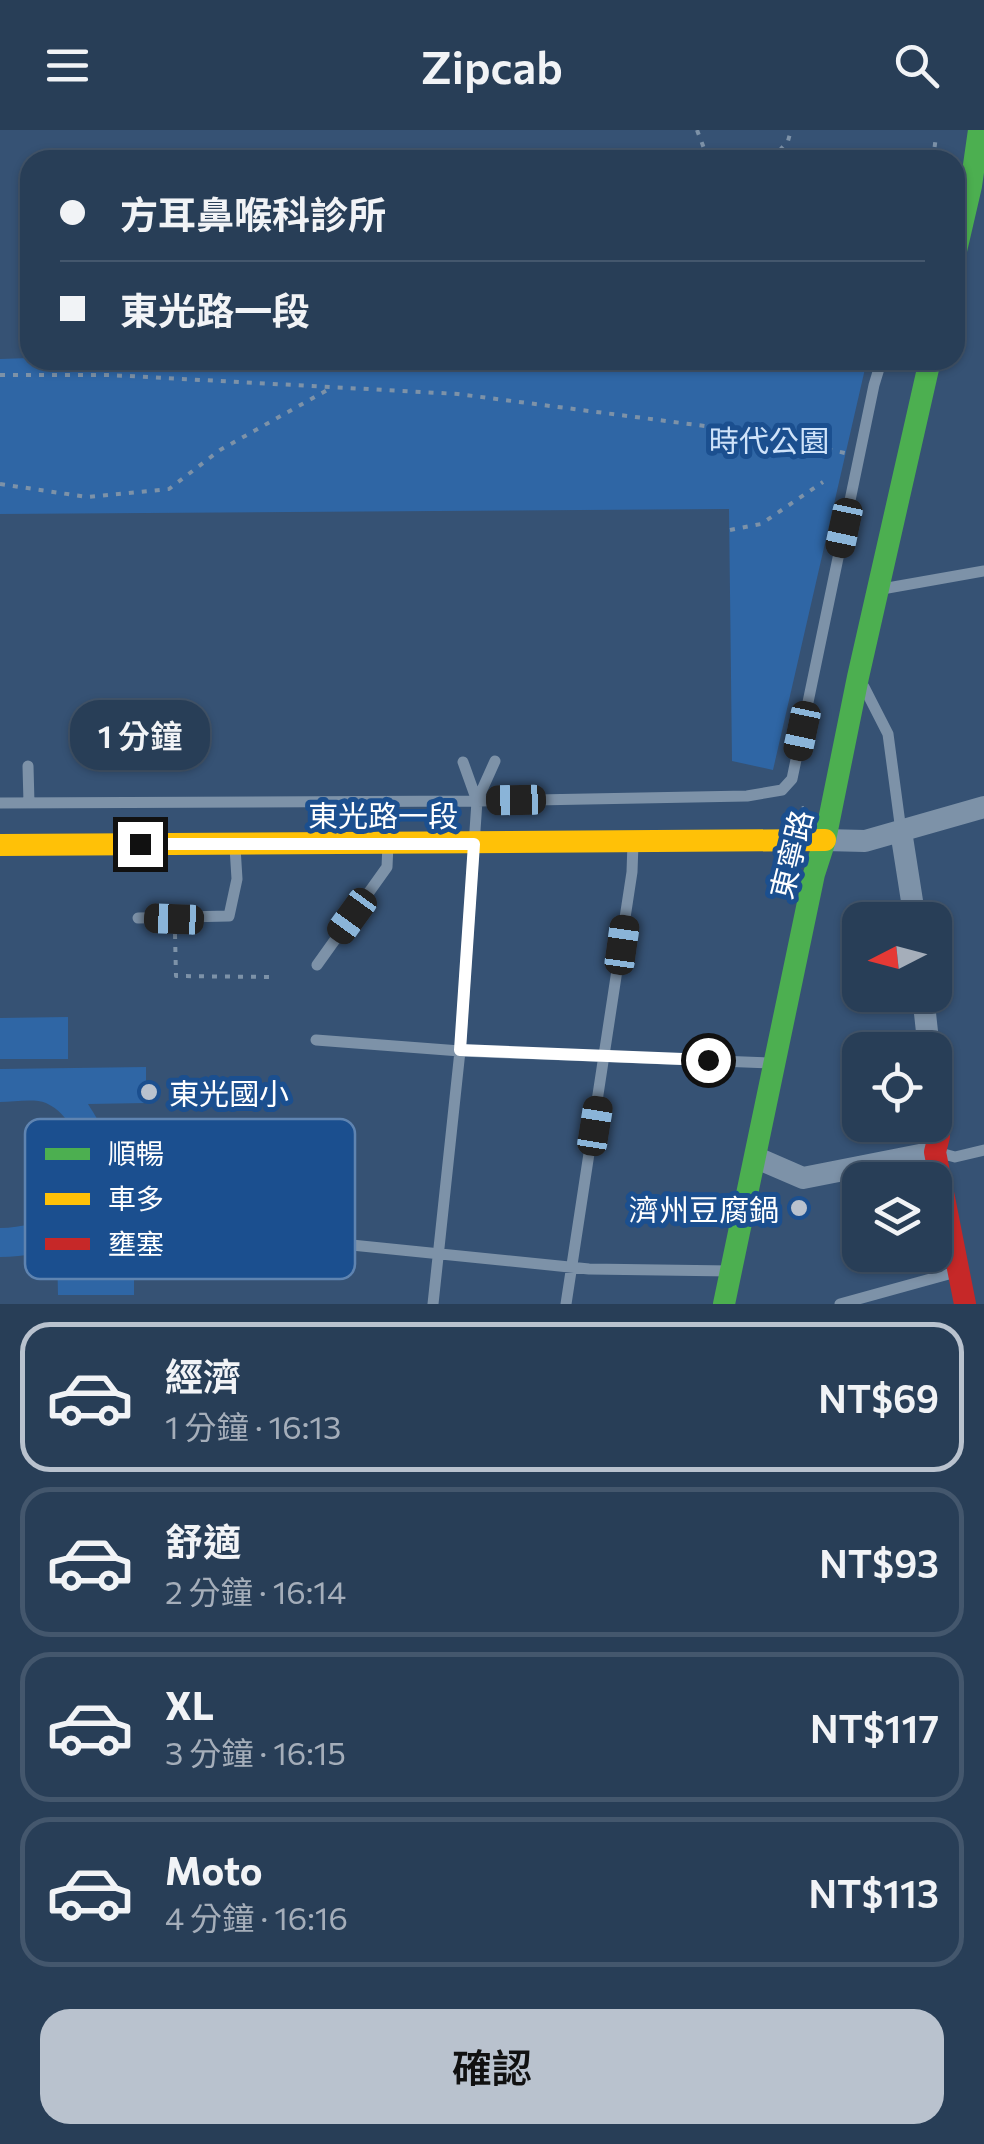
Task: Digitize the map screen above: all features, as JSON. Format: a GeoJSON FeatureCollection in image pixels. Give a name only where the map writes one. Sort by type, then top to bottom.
{"type":"FeatureCollection","features":[{"type":"Feature","properties":{"kind":"street"},"geometry":{"type":"LineString","coordinates":[[965,214],[979,130]]}},
{"type":"Feature","properties":{"kind":"street","name":"東寧路"},"geometry":{"type":"LineString","coordinates":[[724,1304],[814,874],[825,840],[928,370]]}},
{"type":"Feature","properties":{"kind":"street"},"geometry":{"type":"LineString","coordinates":[[825,840],[864,841],[984,807]]}},
{"type":"Feature","properties":{"kind":"street"},"geometry":{"type":"LineString","coordinates":[[901,831],[912,902]]}},
{"type":"Feature","properties":{"kind":"street","name":"東光路一段"},"geometry":{"type":"LineString","coordinates":[[0,845],[825,840]]}},
{"type":"Feature","properties":{"kind":"street"},"geometry":{"type":"LineString","coordinates":[[938,1142],[936,1152],[964,1304]]}},
{"type":"Feature","properties":{"kind":"street"},"geometry":{"type":"LineString","coordinates":[[757,1158],[803,1178],[936,1152]]}},
{"type":"Feature","properties":{"kind":"lane"},"geometry":{"type":"LineString","coordinates":[[0,803],[477,802],[747,796],[782,790],[792,779],[879,370]]}},
{"type":"Feature","properties":{"kind":"lane"},"geometry":{"type":"LineString","coordinates":[[878,590],[984,571]]}},
{"type":"Feature","properties":{"kind":"lane"},"geometry":{"type":"LineString","coordinates":[[858,677],[888,734],[901,831]]}},
{"type":"Feature","properties":{"kind":"lane"},"geometry":{"type":"LineString","coordinates":[[463,762],[477,802]]}},
{"type":"Feature","properties":{"kind":"lane"},"geometry":{"type":"LineString","coordinates":[[433,1304],[460,1050],[477,802],[495,762]]}},
{"type":"Feature","properties":{"kind":"lane"},"geometry":{"type":"LineString","coordinates":[[28,766],[29,803]]}},
{"type":"Feature","properties":{"kind":"lane"},"geometry":{"type":"LineString","coordinates":[[566,1304],[606,1055],[633,843]]}},
{"type":"Feature","properties":{"kind":"lane"},"geometry":{"type":"LineString","coordinates":[[138,918],[229,916],[237,879],[234,844]]}},
{"type":"Feature","properties":{"kind":"lane"},"geometry":{"type":"LineString","coordinates":[[316,964],[387,867],[388,844]]}},
{"type":"Feature","properties":{"kind":"lane"},"geometry":{"type":"LineString","coordinates":[[316,1040],[776,1063]]}},
{"type":"Feature","properties":{"kind":"lane"},"geometry":{"type":"LineString","coordinates":[[936,1152],[956,1157],[984,1150]]}},
{"type":"Feature","properties":{"kind":"lane"},"geometry":{"type":"LineString","coordinates":[[355,1246],[572,1268],[731,1271]]}},
{"type":"Feature","properties":{"kind":"lane"},"geometry":{"type":"LineString","coordinates":[[840,1304],[958,1272]]}},
{"type":"Feature","properties":{"kind":"path"},"geometry":{"type":"LineString","coordinates":[[934,150],[936,136]]}},
{"type":"Feature","properties":{"kind":"path"},"geometry":{"type":"LineString","coordinates":[[0,375],[110,376],[458,394],[574,406],[751,432],[860,456]]}},
{"type":"Feature","properties":{"kind":"path"},"geometry":{"type":"LineString","coordinates":[[0,484],[7,482],[87,497],[169,489],[220,450],[330,389]]}},
{"type":"Feature","properties":{"kind":"path"},"geometry":{"type":"LineString","coordinates":[[730,530],[762,524],[823,482]]}},
{"type":"Feature","properties":{"kind":"path"},"geometry":{"type":"LineString","coordinates":[[789,810],[810,807]]}},
{"type":"Feature","properties":{"kind":"path"},"geometry":{"type":"LineString","coordinates":[[174,919],[176,976],[270,977]]}},
{"type":"Feature","properties":{"kind":"green space","name":"時代公園"},"geometry":{"type":"Polygon","coordinates":[[[20,358],[20,370],[865,370],[773,770],[732,761],[729,509],[0,514],[0,359],[20,358]]]}},
{"type":"Feature","properties":{"kind":"green space"},"geometry":{"type":"Polygon","coordinates":[[[68,1017],[68,1059],[0,1059],[0,1018],[68,1017]]]}},
{"type":"Feature","properties":{"kind":"green space"},"geometry":{"type":"Polygon","coordinates":[[[146,1067],[146,1103],[88,1104],[97,1119],[66,1119],[51,1105],[41,1102],[0,1102],[0,1069],[146,1067]]]}},
{"type":"Feature","properties":{"kind":"green space"},"geometry":{"type":"Polygon","coordinates":[[[25,1225],[25,1255],[0,1257],[0,1228],[25,1225]]]}},
{"type":"Feature","properties":{"kind":"green space"},"geometry":{"type":"Polygon","coordinates":[[[58,1279],[134,1279],[134,1295],[58,1295],[58,1279]]]}},
{"type":"Feature","properties":{"kind":"traffic: fast"},"geometry":{"type":"LineString","coordinates":[[965,212],[979,130]]}},
{"type":"Feature","properties":{"kind":"traffic: fast"},"geometry":{"type":"LineString","coordinates":[[724,1304],[814,874],[825,840],[928,370]]}},
{"type":"Feature","properties":{"kind":"traffic: slow"},"geometry":{"type":"LineString","coordinates":[[0,845],[825,840]]}},
{"type":"Feature","properties":{"kind":"traffic: jam"},"geometry":{"type":"LineString","coordinates":[[938,1142],[935,1152],[965,1304]]}},
{"type":"Feature","properties":{"kind":"place","name":"東光國小"},"geometry":{"type":"Point","coordinates":[149,1092]}},
{"type":"Feature","properties":{"kind":"place","name":"濟州豆腐鍋"},"geometry":{"type":"Point","coordinates":[799,1208]}},
{"type":"Feature","properties":{"kind":"route"},"geometry":{"type":"LineString","coordinates":[[140,844],[474,844],[460,1050],[708,1060]]}}]}
